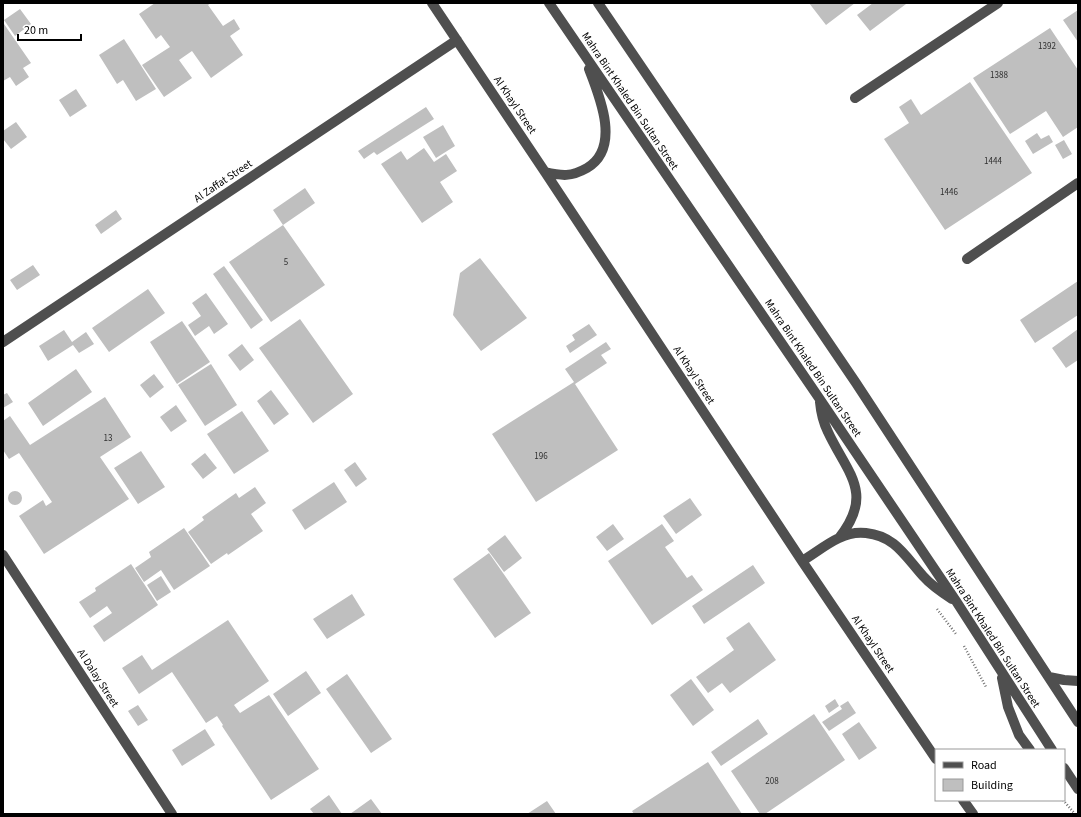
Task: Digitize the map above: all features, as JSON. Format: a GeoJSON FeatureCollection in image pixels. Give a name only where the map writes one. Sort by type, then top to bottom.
{"type":"FeatureCollection","features":[{"type":"Feature","properties":{"kind":"street","name":"Al Khayl Street"},"geometry":{"type":"LineString","coordinates":[[432,3],[546,172],[802,561],[935,758]]}},
{"type":"Feature","properties":{"kind":"street","name":"Mahra Bint Khaled Bin Sultan Street"},"geometry":{"type":"LineString","coordinates":[[549,3],[956,600],[1051,749]]}},
{"type":"Feature","properties":{"kind":"street"},"geometry":{"type":"LineString","coordinates":[[598,3],[856,383],[1078,722]]}},
{"type":"Feature","properties":{"kind":"street"},"geometry":{"type":"LineString","coordinates":[[855,98],[998,3]]}},
{"type":"Feature","properties":{"kind":"street","name":"Al Zaffat Street"},"geometry":{"type":"LineString","coordinates":[[3,342],[457,40]]}},
{"type":"Feature","properties":{"kind":"street"},"geometry":{"type":"LineString","coordinates":[[546,172],[562,176],[578,173],[593,164],[603,151],[605,118],[600,95],[581,51]]}},
{"type":"Feature","properties":{"kind":"street"},"geometry":{"type":"LineString","coordinates":[[967,259],[1078,183]]}},
{"type":"Feature","properties":{"kind":"street"},"geometry":{"type":"LineString","coordinates":[[819,398],[828,432],[850,472],[856,495],[856,507],[852,518],[847,529],[839,538]]}},
{"type":"Feature","properties":{"kind":"street"},"geometry":{"type":"LineString","coordinates":[[802,561],[839,538],[850,534],[874,534],[885,538],[895,545],[933,586],[956,600]]}},
{"type":"Feature","properties":{"kind":"street","name":"Al Dalay Street"},"geometry":{"type":"LineString","coordinates":[[3,555],[172,814]]}},
{"type":"Feature","properties":{"kind":"street"},"geometry":{"type":"LineString","coordinates":[[1001,672],[1008,707],[1019,735],[1029,749]]}},
{"type":"Feature","properties":{"kind":"street"},"geometry":{"type":"LineString","coordinates":[[1049,677],[1078,681]]}},
{"type":"Feature","properties":{"kind":"street"},"geometry":{"type":"LineString","coordinates":[[1065,770],[1078,791]]}},
{"type":"Feature","properties":{"kind":"street"},"geometry":{"type":"LineString","coordinates":[[1065,784],[1078,791]]}},
{"type":"Feature","properties":{"kind":"street"},"geometry":{"type":"LineString","coordinates":[[964,801],[973,814]]}},
{"type":"Feature","properties":{"kind":"path"},"geometry":{"type":"LineString","coordinates":[[936,608],[960,638]]}},
{"type":"Feature","properties":{"kind":"path"},"geometry":{"type":"LineString","coordinates":[[963,644],[985,683],[987,690]]}},
{"type":"Feature","properties":{"kind":"path"},"geometry":{"type":"LineString","coordinates":[[1065,801],[1076,814]]}},
{"type":"Feature","properties":{"kind":"building"},"geometry":{"type":"Polygon","coordinates":[[[155,3],[211,3],[208,5],[223,26],[234,19],[240,29],[230,36],[243,55],[211,78],[192,51],[179,60],[192,78],[164,97],[142,65],[170,47],[161,35],[156,39],[139,14],[155,3]]]}},
{"type":"Feature","properties":{"kind":"building"},"geometry":{"type":"Polygon","coordinates":[[[809,3],[855,3],[826,25],[809,3]]]}},
{"type":"Feature","properties":{"kind":"building"},"geometry":{"type":"Polygon","coordinates":[[[873,3],[906,4],[870,31],[857,15],[873,3]]]}},
{"type":"Feature","properties":{"kind":"building"},"geometry":{"type":"Polygon","coordinates":[[[20,9],[31,24],[15,36],[4,20],[20,9]]]}},
{"type":"Feature","properties":{"kind":"building"},"geometry":{"type":"Polygon","coordinates":[[[1078,10],[1078,42],[1063,20],[1078,10]]]}},
{"type":"Feature","properties":{"kind":"building"},"geometry":{"type":"Polygon","coordinates":[[[4,24],[31,63],[23,68],[29,77],[16,86],[10,77],[3,81],[4,24]]]}},
{"type":"Feature","properties":{"kind":"building"},"geometry":{"type":"Polygon","coordinates":[[[1050,28],[1078,70],[1078,127],[1063,137],[1046,111],[1010,134],[973,78],[1050,28]]]}},
{"type":"Feature","properties":{"kind":"building"},"geometry":{"type":"Polygon","coordinates":[[[124,39],[156,89],[136,101],[123,80],[117,84],[99,55],[124,39]]]}},
{"type":"Feature","properties":{"kind":"building"},"geometry":{"type":"Polygon","coordinates":[[[970,82],[1032,173],[945,230],[884,139],[909,123],[899,107],[911,99],[921,115],[970,82]]]}},
{"type":"Feature","properties":{"kind":"building"},"geometry":{"type":"Polygon","coordinates":[[[76,89],[87,106],[70,117],[59,100],[76,89]]]}},
{"type":"Feature","properties":{"kind":"building"},"geometry":{"type":"Polygon","coordinates":[[[426,107],[434,119],[377,155],[374,152],[364,159],[358,151],[426,107]]]}},
{"type":"Feature","properties":{"kind":"building"},"geometry":{"type":"Polygon","coordinates":[[[16,122],[27,137],[11,149],[3,139],[3,131],[16,122]]]}},
{"type":"Feature","properties":{"kind":"building"},"geometry":{"type":"Polygon","coordinates":[[[443,125],[455,146],[436,158],[423,137],[443,125]]]}},
{"type":"Feature","properties":{"kind":"building"},"geometry":{"type":"Polygon","coordinates":[[[1037,133],[1041,139],[1049,135],[1053,142],[1033,154],[1025,141],[1037,133]]]}},
{"type":"Feature","properties":{"kind":"building"},"geometry":{"type":"Polygon","coordinates":[[[1064,140],[1072,154],[1063,159],[1055,145],[1064,140]]]}},
{"type":"Feature","properties":{"kind":"building"},"geometry":{"type":"Polygon","coordinates":[[[424,148],[434,162],[446,154],[457,171],[440,182],[453,202],[422,223],[381,164],[401,151],[407,160],[424,148]]]}},
{"type":"Feature","properties":{"kind":"building"},"geometry":{"type":"Polygon","coordinates":[[[305,188],[315,203],[283,225],[273,210],[305,188]]]}},
{"type":"Feature","properties":{"kind":"building"},"geometry":{"type":"Polygon","coordinates":[[[116,210],[122,219],[101,234],[95,225],[116,210]]]}},
{"type":"Feature","properties":{"kind":"building"},"geometry":{"type":"Polygon","coordinates":[[[283,225],[325,285],[271,322],[229,262],[283,225]]]}},
{"type":"Feature","properties":{"kind":"building"},"geometry":{"type":"Polygon","coordinates":[[[480,258],[527,318],[481,351],[453,315],[460,273],[480,258]]]}},
{"type":"Feature","properties":{"kind":"building"},"geometry":{"type":"Polygon","coordinates":[[[33,265],[40,275],[17,290],[10,280],[33,265]]]}},
{"type":"Feature","properties":{"kind":"building"},"geometry":{"type":"Polygon","coordinates":[[[224,266],[263,320],[251,329],[213,274],[224,266]]]}},
{"type":"Feature","properties":{"kind":"building"},"geometry":{"type":"Polygon","coordinates":[[[1078,281],[1078,315],[1035,343],[1020,320],[1078,281]]]}},
{"type":"Feature","properties":{"kind":"building"},"geometry":{"type":"Polygon","coordinates":[[[148,289],[165,313],[109,352],[92,328],[148,289]]]}},
{"type":"Feature","properties":{"kind":"building"},"geometry":{"type":"Polygon","coordinates":[[[206,293],[228,324],[214,334],[209,326],[195,336],[188,325],[201,316],[192,303],[206,293]]]}},
{"type":"Feature","properties":{"kind":"building"},"geometry":{"type":"Polygon","coordinates":[[[300,319],[353,394],[313,423],[259,348],[300,319]]]}},
{"type":"Feature","properties":{"kind":"building"},"geometry":{"type":"Polygon","coordinates":[[[182,321],[210,362],[177,384],[150,342],[182,321]]]}},
{"type":"Feature","properties":{"kind":"building"},"geometry":{"type":"Polygon","coordinates":[[[589,324],[597,335],[570,353],[566,346],[575,340],[572,335],[589,324]]]}},
{"type":"Feature","properties":{"kind":"building"},"geometry":{"type":"Polygon","coordinates":[[[1078,329],[1078,360],[1066,368],[1052,348],[1078,329]]]}},
{"type":"Feature","properties":{"kind":"building"},"geometry":{"type":"Polygon","coordinates":[[[64,330],[72,342],[86,332],[94,344],[79,353],[73,345],[48,361],[39,346],[64,330]]]}},
{"type":"Feature","properties":{"kind":"building"},"geometry":{"type":"Polygon","coordinates":[[[606,342],[611,349],[601,355],[607,363],[575,384],[618,450],[536,502],[492,434],[574,382],[565,369],[606,342]]]}},
{"type":"Feature","properties":{"kind":"building"},"geometry":{"type":"Polygon","coordinates":[[[242,344],[254,360],[240,371],[228,355],[242,344]]]}},
{"type":"Feature","properties":{"kind":"building"},"geometry":{"type":"Polygon","coordinates":[[[211,364],[237,405],[205,426],[178,385],[211,364]]]}},
{"type":"Feature","properties":{"kind":"building"},"geometry":{"type":"Polygon","coordinates":[[[76,369],[92,392],[43,426],[28,403],[76,369]]]}},
{"type":"Feature","properties":{"kind":"building"},"geometry":{"type":"Polygon","coordinates":[[[154,374],[164,387],[150,398],[140,385],[154,374]]]}},
{"type":"Feature","properties":{"kind":"building"},"geometry":{"type":"Polygon","coordinates":[[[271,390],[289,414],[274,425],[257,401],[271,390]]]}},
{"type":"Feature","properties":{"kind":"building"},"geometry":{"type":"Polygon","coordinates":[[[7,393],[13,402],[3,408],[3,395],[7,393]]]}},
{"type":"Feature","properties":{"kind":"building"},"geometry":{"type":"Polygon","coordinates":[[[105,397],[131,437],[100,457],[129,499],[44,554],[19,516],[43,500],[46,506],[52,502],[19,453],[9,459],[3,450],[3,421],[10,416],[30,445],[105,397]]]}},
{"type":"Feature","properties":{"kind":"building"},"geometry":{"type":"Polygon","coordinates":[[[176,405],[187,421],[171,432],[160,417],[176,405]]]}},
{"type":"Feature","properties":{"kind":"building"},"geometry":{"type":"Polygon","coordinates":[[[242,411],[269,451],[234,474],[207,434],[242,411]]]}},
{"type":"Feature","properties":{"kind":"building"},"geometry":{"type":"Polygon","coordinates":[[[141,451],[165,487],[138,504],[114,468],[141,451]]]}},
{"type":"Feature","properties":{"kind":"building"},"geometry":{"type":"Polygon","coordinates":[[[205,453],[217,468],[203,479],[191,464],[205,453]]]}},
{"type":"Feature","properties":{"kind":"building"},"geometry":{"type":"Polygon","coordinates":[[[355,462],[367,479],[356,487],[344,470],[355,462]]]}},
{"type":"Feature","properties":{"kind":"building"},"geometry":{"type":"Polygon","coordinates":[[[334,482],[347,502],[305,530],[292,510],[334,482]]]}},
{"type":"Feature","properties":{"kind":"building"},"geometry":{"type":"Polygon","coordinates":[[[255,487],[266,503],[251,514],[263,531],[228,555],[227,553],[211,564],[188,532],[204,520],[202,517],[236,493],[239,498],[255,487]]]}},
{"type":"Feature","properties":{"kind":"building"},"geometry":{"type":"Polygon","coordinates":[[[12,491],[18,491],[22,495],[22,501],[18,505],[12,505],[8,501],[8,495],[12,491]]]}},
{"type":"Feature","properties":{"kind":"building"},"geometry":{"type":"Polygon","coordinates":[[[690,498],[702,515],[676,534],[663,516],[690,498]]]}},
{"type":"Feature","properties":{"kind":"building"},"geometry":{"type":"Polygon","coordinates":[[[613,524],[624,539],[607,551],[596,537],[613,524]]]}},
{"type":"Feature","properties":{"kind":"building"},"geometry":{"type":"Polygon","coordinates":[[[662,524],[674,541],[665,547],[687,578],[692,575],[703,590],[652,625],[608,561],[662,524]]]}},
{"type":"Feature","properties":{"kind":"building"},"geometry":{"type":"Polygon","coordinates":[[[184,528],[210,566],[174,590],[161,570],[144,582],[135,568],[151,557],[149,552],[184,528]]]}},
{"type":"Feature","properties":{"kind":"building"},"geometry":{"type":"Polygon","coordinates":[[[505,535],[522,558],[504,572],[487,549],[505,535]]]}},
{"type":"Feature","properties":{"kind":"building"},"geometry":{"type":"Polygon","coordinates":[[[489,553],[531,613],[495,638],[453,579],[489,553]]]}},
{"type":"Feature","properties":{"kind":"building"},"geometry":{"type":"Polygon","coordinates":[[[131,564],[158,605],[104,642],[93,626],[112,613],[107,606],[90,618],[79,602],[96,591],[95,588],[131,564]]]}},
{"type":"Feature","properties":{"kind":"building"},"geometry":{"type":"Polygon","coordinates":[[[753,565],[765,583],[704,624],[692,606],[753,565]]]}},
{"type":"Feature","properties":{"kind":"building"},"geometry":{"type":"Polygon","coordinates":[[[161,576],[171,592],[157,601],[147,585],[161,576]]]}},
{"type":"Feature","properties":{"kind":"building"},"geometry":{"type":"Polygon","coordinates":[[[352,594],[365,615],[327,639],[313,619],[352,594]]]}},
{"type":"Feature","properties":{"kind":"building"},"geometry":{"type":"Polygon","coordinates":[[[228,620],[269,681],[234,705],[240,713],[269,695],[319,769],[271,800],[222,726],[223,725],[217,716],[206,723],[172,672],[139,694],[122,668],[142,655],[152,670],[228,620]]]}},
{"type":"Feature","properties":{"kind":"building"},"geometry":{"type":"Polygon","coordinates":[[[749,622],[776,660],[730,693],[722,683],[708,693],[696,677],[734,650],[726,638],[749,622]]]}},
{"type":"Feature","properties":{"kind":"building"},"geometry":{"type":"Polygon","coordinates":[[[306,671],[321,693],[288,716],[273,694],[306,671]]]}},
{"type":"Feature","properties":{"kind":"building"},"geometry":{"type":"Polygon","coordinates":[[[347,674],[392,739],[371,753],[326,689],[347,674]]]}},
{"type":"Feature","properties":{"kind":"building"},"geometry":{"type":"Polygon","coordinates":[[[691,679],[714,710],[693,726],[670,695],[691,679]]]}},
{"type":"Feature","properties":{"kind":"building"},"geometry":{"type":"Polygon","coordinates":[[[835,699],[839,706],[829,713],[825,706],[835,699]]]}},
{"type":"Feature","properties":{"kind":"building"},"geometry":{"type":"Polygon","coordinates":[[[848,701],[856,713],[829,731],[822,722],[842,709],[840,706],[848,701]]]}},
{"type":"Feature","properties":{"kind":"building"},"geometry":{"type":"Polygon","coordinates":[[[138,705],[148,720],[138,726],[128,711],[138,705]]]}},
{"type":"Feature","properties":{"kind":"building"},"geometry":{"type":"Polygon","coordinates":[[[814,714],[845,760],[765,814],[760,814],[731,771],[814,714]]]}},
{"type":"Feature","properties":{"kind":"building"},"geometry":{"type":"Polygon","coordinates":[[[758,719],[768,734],[721,766],[711,752],[758,719]]]}},
{"type":"Feature","properties":{"kind":"building"},"geometry":{"type":"Polygon","coordinates":[[[859,722],[877,748],[859,760],[842,734],[859,722]]]}},
{"type":"Feature","properties":{"kind":"building"},"geometry":{"type":"Polygon","coordinates":[[[205,729],[215,745],[182,766],[172,750],[205,729]]]}},
{"type":"Feature","properties":{"kind":"building"},"geometry":{"type":"Polygon","coordinates":[[[708,762],[742,814],[634,814],[632,811],[708,762]]]}},
{"type":"Feature","properties":{"kind":"building"},"geometry":{"type":"Polygon","coordinates":[[[329,795],[342,814],[314,814],[310,809],[329,795]]]}},
{"type":"Feature","properties":{"kind":"building"},"geometry":{"type":"Polygon","coordinates":[[[371,799],[382,814],[350,814],[371,799]]]}},
{"type":"Feature","properties":{"kind":"building"},"geometry":{"type":"Polygon","coordinates":[[[547,801],[556,814],[527,814],[547,801]]]}}]}
